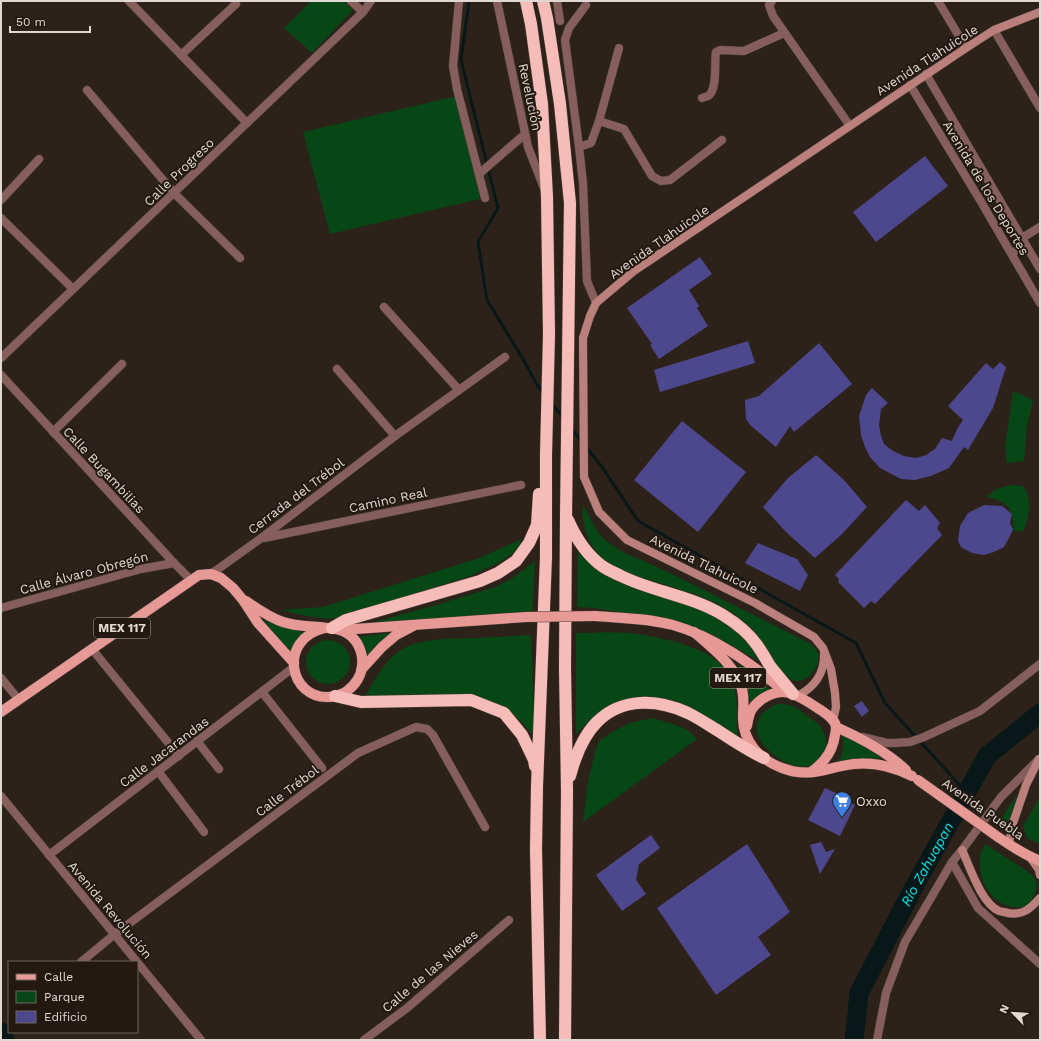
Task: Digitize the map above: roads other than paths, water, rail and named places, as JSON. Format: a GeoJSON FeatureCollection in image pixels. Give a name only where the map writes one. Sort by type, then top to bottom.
{"type":"FeatureCollection","features":[{"type":"Feature","properties":{"kind":"highway"},"geometry":{"type":"LineString","coordinates":[[526,1],[531,24],[542,104],[547,197],[549,334],[546,455],[546,557],[536,850],[540,1040]]}},
{"type":"Feature","properties":{"kind":"highway"},"geometry":{"type":"LineString","coordinates":[[543,1],[560,104],[570,203],[565,668],[567,791],[565,1040]]}},
{"type":"Feature","properties":{"kind":"highway"},"geometry":{"type":"LineString","coordinates":[[333,629],[346,620],[480,581],[498,573],[516,561],[529,543],[537,524],[539,484],[546,455]]}},
{"type":"Feature","properties":{"kind":"highway"},"geometry":{"type":"LineString","coordinates":[[566,517],[583,546],[602,566],[646,586],[707,606],[724,615],[739,626],[754,641],[770,666],[792,694]]}},
{"type":"Feature","properties":{"kind":"highway"},"geometry":{"type":"LineString","coordinates":[[335,696],[361,702],[471,700],[504,713],[522,735],[534,760],[537,786]]}},
{"type":"Feature","properties":{"kind":"highway"},"geometry":{"type":"LineString","coordinates":[[567,791],[573,765],[578,753],[596,723],[620,707],[640,702],[664,704],[688,713],[764,758]]}},
{"type":"Feature","properties":{"kind":"main road","name":"Avenida Tlahuicole"},"geometry":{"type":"LineString","coordinates":[[823,648],[819,641],[810,633],[781,617],[627,540],[599,512],[584,477],[583,338],[590,316],[596,303],[634,271],[926,74],[994,30],[1040,12]]}},
{"type":"Feature","properties":{"kind":"main road","name":"MEX 117"},"geometry":{"type":"LineString","coordinates":[[1,712],[199,575],[212,574],[221,578],[227,583],[243,600],[258,623],[294,665]]}},
{"type":"Feature","properties":{"kind":"main road","name":"MEX 117"},"geometry":{"type":"LineString","coordinates":[[243,600],[282,622],[333,629]]}},
{"type":"Feature","properties":{"kind":"main road","name":"MEX 117"},"geometry":{"type":"LineString","coordinates":[[416,624],[396,635],[382,647],[362,669],[359,679],[344,693],[326,697],[317,695],[308,691],[296,676],[294,656],[300,642],[311,632],[317,629],[526,617],[594,616],[641,619],[671,625],[694,632],[717,644],[792,694],[807,701],[828,716],[835,724],[888,755],[915,778]]}},
{"type":"Feature","properties":{"kind":"main road"},"geometry":{"type":"LineString","coordinates":[[333,629],[348,634],[354,639],[362,653],[362,669]]}},
{"type":"Feature","properties":{"kind":"main road","name":"MEX 117"},"geometry":{"type":"LineString","coordinates":[[694,632],[713,648],[737,676],[744,693],[743,725],[752,747],[764,758],[789,770],[800,772],[820,772],[842,766],[868,764],[888,767],[915,778]]}},
{"type":"Feature","properties":{"kind":"main road","name":"MEX 117"},"geometry":{"type":"LineString","coordinates":[[748,740],[746,726],[750,714],[756,704],[766,697],[776,693],[792,694],[810,688],[820,676],[824,663],[823,648]]}},
{"type":"Feature","properties":{"kind":"main road"},"geometry":{"type":"LineString","coordinates":[[810,773],[822,763],[833,744],[836,707],[835,693],[831,669],[823,648]]}},
{"type":"Feature","properties":{"kind":"main road"},"geometry":{"type":"LineString","coordinates":[[1009,844],[1012,826],[1026,785],[1039,758]]}},
{"type":"Feature","properties":{"kind":"main road","name":"Avenida Puebla"},"geometry":{"type":"LineString","coordinates":[[915,778],[998,837],[1035,859]]}},
{"type":"Feature","properties":{"kind":"main road"},"geometry":{"type":"LineString","coordinates":[[962,850],[981,891],[989,903],[999,911],[1013,914],[1021,913],[1032,908],[1040,898]]}},
{"type":"Feature","properties":{"kind":"main road"},"geometry":{"type":"LineString","coordinates":[[1035,859],[1040,875]]}},
{"type":"Feature","properties":{"kind":"street"},"geometry":{"type":"LineString","coordinates":[[129,1],[247,123]]}},
{"type":"Feature","properties":{"kind":"street"},"geometry":{"type":"LineString","coordinates":[[351,1],[363,12]]}},
{"type":"Feature","properties":{"kind":"street","name":"Calle Progreso"},"geometry":{"type":"LineString","coordinates":[[1,358],[363,12],[371,1]]}},
{"type":"Feature","properties":{"kind":"street"},"geometry":{"type":"LineString","coordinates":[[459,1],[453,66],[457,89],[485,198]]}},
{"type":"Feature","properties":{"kind":"street","name":"Revelución"},"geometry":{"type":"LineString","coordinates":[[497,1],[528,147],[547,197]]}},
{"type":"Feature","properties":{"kind":"street"},"geometry":{"type":"LineString","coordinates":[[557,1],[560,21]]}},
{"type":"Feature","properties":{"kind":"street"},"geometry":{"type":"LineString","coordinates":[[938,1],[966,48]]}},
{"type":"Feature","properties":{"kind":"street"},"geometry":{"type":"LineString","coordinates":[[770,3],[773,16],[784,33],[850,126]]}},
{"type":"Feature","properties":{"kind":"street"},"geometry":{"type":"LineString","coordinates":[[181,55],[236,4]]}},
{"type":"Feature","properties":{"kind":"street"},"geometry":{"type":"LineString","coordinates":[[586,5],[570,28],[565,40],[580,147],[587,281],[596,303]]}},
{"type":"Feature","properties":{"kind":"street"},"geometry":{"type":"LineString","coordinates":[[994,30],[1040,108]]}},
{"type":"Feature","properties":{"kind":"street"},"geometry":{"type":"LineString","coordinates":[[702,98],[708,96],[712,92],[716,52],[720,50],[744,51],[784,33]]}},
{"type":"Feature","properties":{"kind":"street"},"geometry":{"type":"LineString","coordinates":[[580,147],[591,143],[599,121],[619,48]]}},
{"type":"Feature","properties":{"kind":"street","name":"Avenida de los Deportes"},"geometry":{"type":"LineString","coordinates":[[926,74],[1012,238],[1012,254],[1040,303]]}},
{"type":"Feature","properties":{"kind":"street","name":"Avenida de los Deportes"},"geometry":{"type":"LineString","coordinates":[[910,85],[1012,238],[1040,270]]}},
{"type":"Feature","properties":{"kind":"street"},"geometry":{"type":"LineString","coordinates":[[87,90],[174,193],[240,258]]}},
{"type":"Feature","properties":{"kind":"street"},"geometry":{"type":"LineString","coordinates":[[599,121],[624,129],[652,176],[661,181],[670,180],[722,140]]}},
{"type":"Feature","properties":{"kind":"street"},"geometry":{"type":"LineString","coordinates":[[478,174],[525,134]]}},
{"type":"Feature","properties":{"kind":"street"},"geometry":{"type":"LineString","coordinates":[[1,200],[39,159]]}},
{"type":"Feature","properties":{"kind":"street"},"geometry":{"type":"LineString","coordinates":[[1,218],[73,289]]}},
{"type":"Feature","properties":{"kind":"street"},"geometry":{"type":"LineString","coordinates":[[1012,254],[1018,248],[1012,238],[1040,227]]}},
{"type":"Feature","properties":{"kind":"street"},"geometry":{"type":"LineString","coordinates":[[384,307],[459,390]]}},
{"type":"Feature","properties":{"kind":"street","name":"Cerrada del Trébol"},"geometry":{"type":"LineString","coordinates":[[212,574],[395,436],[506,357]]}},
{"type":"Feature","properties":{"kind":"street"},"geometry":{"type":"LineString","coordinates":[[53,432],[122,364]]}},
{"type":"Feature","properties":{"kind":"street"},"geometry":{"type":"LineString","coordinates":[[337,369],[395,436]]}},
{"type":"Feature","properties":{"kind":"street","name":"Calle Bugambilias"},"geometry":{"type":"LineString","coordinates":[[1,375],[191,580]]}},
{"type":"Feature","properties":{"kind":"street","name":"Camino Real"},"geometry":{"type":"LineString","coordinates":[[260,538],[521,485]]}},
{"type":"Feature","properties":{"kind":"street","name":"Calle Álvaro Obregón"},"geometry":{"type":"LineString","coordinates":[[1,608],[141,569],[174,563]]}},
{"type":"Feature","properties":{"kind":"street"},"geometry":{"type":"LineString","coordinates":[[92,649],[178,756]]}},
{"type":"Feature","properties":{"kind":"street"},"geometry":{"type":"LineString","coordinates":[[856,736],[894,743],[910,742],[924,737],[980,711],[1040,664]]}},
{"type":"Feature","properties":{"kind":"street","name":"Calle Jacarandas"},"geometry":{"type":"LineString","coordinates":[[49,855],[262,692],[294,665]]}},
{"type":"Feature","properties":{"kind":"street"},"geometry":{"type":"LineString","coordinates":[[1,678],[19,700]]}},
{"type":"Feature","properties":{"kind":"street"},"geometry":{"type":"LineString","coordinates":[[262,692],[322,768]]}},
{"type":"Feature","properties":{"kind":"street","name":"Calle Trébol"},"geometry":{"type":"LineString","coordinates":[[82,961],[115,934],[358,753],[416,728],[427,729],[433,735],[485,826]]}},
{"type":"Feature","properties":{"kind":"street"},"geometry":{"type":"LineString","coordinates":[[197,742],[219,769]]}},
{"type":"Feature","properties":{"kind":"street"},"geometry":{"type":"LineString","coordinates":[[877,1040],[886,993],[906,942],[952,862],[1001,797],[1039,758]]}},
{"type":"Feature","properties":{"kind":"street"},"geometry":{"type":"LineString","coordinates":[[158,772],[204,832]]}},
{"type":"Feature","properties":{"kind":"street","name":"Avenida Revolución"},"geometry":{"type":"LineString","coordinates":[[1,796],[137,961]]}},
{"type":"Feature","properties":{"kind":"street"},"geometry":{"type":"LineString","coordinates":[[952,862],[978,908],[1040,964]]}},
{"type":"Feature","properties":{"kind":"street","name":"Calle de las Nieves"},"geometry":{"type":"LineString","coordinates":[[364,1040],[407,1008],[509,920]]}},
{"type":"Feature","properties":{"kind":"street","name":"Avenida Revolución"},"geometry":{"type":"LineString","coordinates":[[138,962],[201,1040]]}},
{"type":"Feature","properties":{"kind":"waterway"},"geometry":{"type":"LineString","coordinates":[[469,1],[461,60],[498,208],[478,242],[487,300],[544,394]]}},
{"type":"Feature","properties":{"kind":"waterway"},"geometry":{"type":"LineString","coordinates":[[551,403],[563,417]]}},
{"type":"Feature","properties":{"kind":"waterway"},"geometry":{"type":"LineString","coordinates":[[571,428],[581,441]]}},
{"type":"Feature","properties":{"kind":"waterway"},"geometry":{"type":"LineString","coordinates":[[586,447],[602,467],[638,521],[856,643],[885,703],[967,793]]}},
{"type":"Feature","properties":{"kind":"waterway","name":"Río Zahuapan"},"geometry":{"type":"LineString","coordinates":[[854,1040],[859,993],[913,889],[987,756],[1040,713]]}},
{"type":"Feature","properties":{"kind":"waterway"},"geometry":{"type":"LineString","coordinates":[[1,1032],[5,1040]]}},
{"type":"Feature","properties":{"kind":"place","name":"Oxxo"},"geometry":{"type":"Point","coordinates":[842,818]}}]}
